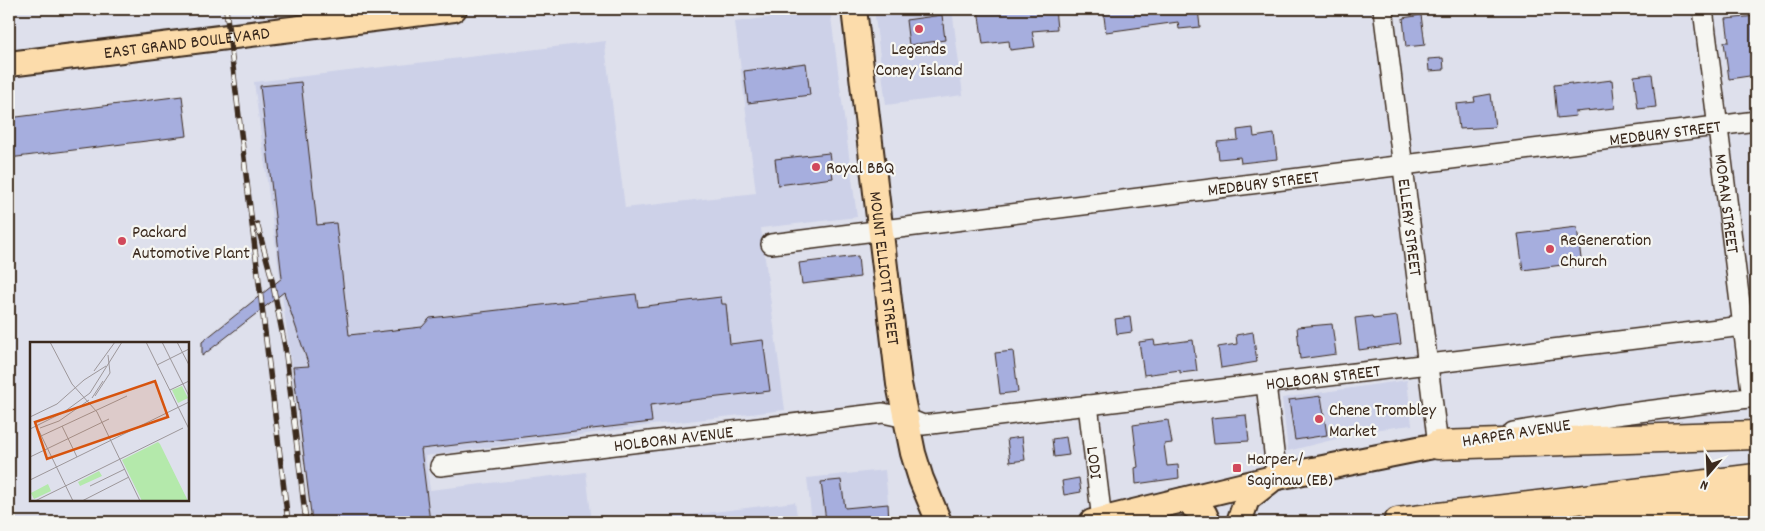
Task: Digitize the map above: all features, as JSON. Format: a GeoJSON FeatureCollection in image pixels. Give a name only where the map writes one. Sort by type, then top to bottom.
{"type":"FeatureCollection","features":[{"type":"Feature","properties":{"kind":"highway"},"geometry":{"type":"LineString","coordinates":[[1438,445],[1756,435]]}},
{"type":"Feature","properties":{"kind":"highway"},"geometry":{"type":"LineString","coordinates":[[1398,522],[1756,478]]}},
{"type":"Feature","properties":{"kind":"highway"},"geometry":{"type":"LineString","coordinates":[[1594,522],[1756,502]]}},
{"type":"Feature","properties":{"kind":"main road","name":"EAST GRAND BOULEVARD"},"geometry":{"type":"LineString","coordinates":[[9,64],[454,9]]}},
{"type":"Feature","properties":{"kind":"main road","name":"MOUNT ELLIOTT STREET"},"geometry":{"type":"LineString","coordinates":[[854,9],[900,384],[913,453],[921,479],[939,522]]}},
{"type":"Feature","properties":{"kind":"main road","name":"HARPER AVENUE"},"geometry":{"type":"LineString","coordinates":[[1097,521],[1275,478],[1438,445]]}},
{"type":"Feature","properties":{"kind":"main road"},"geometry":{"type":"LineString","coordinates":[[1238,522],[1247,498],[1275,478]]}},
{"type":"Feature","properties":{"kind":"main road"},"geometry":{"type":"LineString","coordinates":[[1184,500],[1204,512],[1208,522]]}},
{"type":"Feature","properties":{"kind":"street","name":"ELLERY STREET"},"geometry":{"type":"LineString","coordinates":[[1383,9],[1438,445]]}},
{"type":"Feature","properties":{"kind":"street","name":"MORAN STREET"},"geometry":{"type":"LineString","coordinates":[[1703,9],[1743,326],[1754,398]]}},
{"type":"Feature","properties":{"kind":"street","name":"MEDBURY STREET"},"geometry":{"type":"LineString","coordinates":[[771,244],[1756,121]]}},
{"type":"Feature","properties":{"kind":"street","name":"HOLBORN STREET"},"geometry":{"type":"LineString","coordinates":[[906,418],[924,425],[1743,326]]}},
{"type":"Feature","properties":{"kind":"street"},"geometry":{"type":"LineString","coordinates":[[1266,384],[1275,478]]}},
{"type":"Feature","properties":{"kind":"street","name":"HARPER AVENUE"},"geometry":{"type":"LineString","coordinates":[[1438,445],[1615,415],[1754,398]]}},
{"type":"Feature","properties":{"kind":"street","name":"LODI"},"geometry":{"type":"LineString","coordinates":[[1088,405],[1097,521]]}},
{"type":"Feature","properties":{"kind":"street","name":"HOLBORN AVENUE"},"geometry":{"type":"LineString","coordinates":[[440,466],[883,413],[906,418]]}},
{"type":"Feature","properties":{"kind":"shaded area"},"geometry":{"type":"Polygon","coordinates":[[[830,9],[857,217],[761,228],[785,410],[652,425],[425,456],[430,490],[586,472],[592,522],[312,522],[254,82],[606,41],[605,46],[625,208],[756,193],[735,22],[830,9]]]}},
{"type":"Feature","properties":{"kind":"shaded area"},"geometry":{"type":"Polygon","coordinates":[[[874,9],[952,9],[963,95],[886,105],[874,9]]]}},
{"type":"Feature","properties":{"kind":"shaded area"},"geometry":{"type":"Polygon","coordinates":[[[1407,380],[1412,425],[1372,430],[1288,451],[1282,398],[1407,380]]]}},
{"type":"Feature","properties":{"kind":"shaded area"},"geometry":{"type":"Polygon","coordinates":[[[885,470],[890,522],[812,522],[807,478],[885,470]]]}},
{"type":"Feature","properties":{"kind":"shaded area"},"geometry":{"type":"Polygon","coordinates":[[[795,502],[798,522],[625,522],[698,514],[795,502]]]}},
{"type":"Feature","properties":{"kind":"building"},"geometry":{"type":"Polygon","coordinates":[[[978,9],[1055,9],[1057,29],[1032,31],[1035,47],[1010,50],[1009,41],[983,44],[978,9]]]}},
{"type":"Feature","properties":{"kind":"building"},"geometry":{"type":"Polygon","coordinates":[[[1103,9],[1198,9],[1200,27],[1179,29],[1178,22],[1106,32],[1103,9]]]}},
{"type":"Feature","properties":{"kind":"building"},"geometry":{"type":"Polygon","coordinates":[[[942,15],[945,40],[909,45],[906,20],[942,15]]]}},
{"type":"Feature","properties":{"kind":"building"},"geometry":{"type":"Polygon","coordinates":[[[1421,15],[1425,45],[1406,47],[1403,18],[1421,15]]]}},
{"type":"Feature","properties":{"kind":"building"},"geometry":{"type":"Polygon","coordinates":[[[1756,16],[1756,75],[1729,79],[1724,42],[1729,42],[1726,19],[1756,16]]]}},
{"type":"Feature","properties":{"kind":"building"},"geometry":{"type":"Polygon","coordinates":[[[1443,58],[1444,70],[1429,71],[1428,59],[1443,58]]]}},
{"type":"Feature","properties":{"kind":"building"},"geometry":{"type":"Polygon","coordinates":[[[806,63],[810,95],[748,103],[744,71],[806,63]]]}},
{"type":"Feature","properties":{"kind":"building"},"geometry":{"type":"Polygon","coordinates":[[[1652,74],[1656,107],[1638,109],[1634,76],[1652,74]]]}},
{"type":"Feature","properties":{"kind":"building"},"geometry":{"type":"Polygon","coordinates":[[[1612,80],[1615,108],[1575,112],[1576,116],[1557,118],[1554,85],[1572,83],[1572,85],[1612,80]]]}},
{"type":"Feature","properties":{"kind":"building"},"geometry":{"type":"Polygon","coordinates":[[[301,82],[317,225],[336,223],[349,335],[422,327],[430,318],[636,294],[638,307],[721,297],[722,304],[726,304],[730,344],[763,340],[770,391],[650,405],[652,422],[421,449],[430,522],[312,522],[293,367],[309,366],[284,292],[202,356],[202,342],[282,278],[260,86],[301,82]]]}},
{"type":"Feature","properties":{"kind":"building"},"geometry":{"type":"Polygon","coordinates":[[[1491,94],[1495,127],[1459,129],[1456,104],[1475,102],[1474,97],[1491,94]]]}},
{"type":"Feature","properties":{"kind":"building"},"geometry":{"type":"Polygon","coordinates":[[[182,96],[187,136],[9,158],[9,118],[182,96]]]}},
{"type":"Feature","properties":{"kind":"building"},"geometry":{"type":"Polygon","coordinates":[[[1253,128],[1254,137],[1274,134],[1277,159],[1241,163],[1240,157],[1219,159],[1217,142],[1238,140],[1237,130],[1253,128]]]}},
{"type":"Feature","properties":{"kind":"building"},"geometry":{"type":"Polygon","coordinates":[[[829,153],[833,178],[778,185],[775,159],[829,153]]]}},
{"type":"Feature","properties":{"kind":"building","name":"ReGeneration Church"},"geometry":{"type":"Polygon","coordinates":[[[1577,227],[1582,266],[1570,267],[1570,264],[1523,270],[1518,234],[1577,227]]]}},
{"type":"Feature","properties":{"kind":"building"},"geometry":{"type":"Polygon","coordinates":[[[858,256],[860,277],[802,284],[799,263],[858,256]]]}},
{"type":"Feature","properties":{"kind":"building"},"geometry":{"type":"Polygon","coordinates":[[[1372,316],[1373,319],[1397,316],[1401,344],[1359,350],[1355,318],[1372,316]]]}},
{"type":"Feature","properties":{"kind":"building"},"geometry":{"type":"Polygon","coordinates":[[[1130,317],[1132,332],[1117,334],[1115,319],[1130,317]]]}},
{"type":"Feature","properties":{"kind":"building"},"geometry":{"type":"Polygon","coordinates":[[[1332,324],[1336,354],[1300,359],[1297,327],[1332,324]]]}},
{"type":"Feature","properties":{"kind":"building"},"geometry":{"type":"Polygon","coordinates":[[[1253,332],[1257,362],[1221,368],[1218,347],[1237,344],[1236,335],[1253,332]]]}},
{"type":"Feature","properties":{"kind":"building"},"geometry":{"type":"Polygon","coordinates":[[[1154,340],[1155,345],[1193,340],[1197,371],[1180,373],[1180,370],[1144,375],[1139,342],[1154,340]]]}},
{"type":"Feature","properties":{"kind":"building"},"geometry":{"type":"Polygon","coordinates":[[[1013,351],[1018,392],[1000,394],[995,353],[1013,351]]]}},
{"type":"Feature","properties":{"kind":"building"},"geometry":{"type":"Polygon","coordinates":[[[1321,396],[1327,435],[1295,440],[1289,400],[1321,396]]]}},
{"type":"Feature","properties":{"kind":"building"},"geometry":{"type":"Polygon","coordinates":[[[1246,415],[1249,441],[1214,443],[1211,418],[1246,415]]]}},
{"type":"Feature","properties":{"kind":"building"},"geometry":{"type":"Polygon","coordinates":[[[1168,420],[1172,443],[1164,444],[1167,466],[1178,465],[1179,478],[1136,484],[1135,468],[1138,467],[1133,425],[1168,420]]]}},
{"type":"Feature","properties":{"kind":"building"},"geometry":{"type":"Polygon","coordinates":[[[1022,437],[1025,460],[1010,462],[1007,439],[1022,437]]]}},
{"type":"Feature","properties":{"kind":"building"},"geometry":{"type":"Polygon","coordinates":[[[1066,437],[1069,455],[1054,457],[1052,439],[1066,437]]]}},
{"type":"Feature","properties":{"kind":"building"},"geometry":{"type":"Polygon","coordinates":[[[1079,478],[1081,492],[1064,495],[1062,481],[1079,478]]]}},
{"type":"Feature","properties":{"kind":"building"},"geometry":{"type":"Polygon","coordinates":[[[841,480],[845,508],[888,504],[889,522],[826,521],[821,482],[841,480]]]}},
{"type":"Feature","properties":{"kind":"railway"},"geometry":{"type":"LineString","coordinates":[[226,9],[288,522]]}},
{"type":"Feature","properties":{"kind":"railway"},"geometry":{"type":"LineString","coordinates":[[257,224],[271,275],[285,347],[306,522]]}},
{"type":"Feature","properties":{"kind":"place","name":"Legends Coney Island"},"geometry":{"type":"Point","coordinates":[919,29]}},
{"type":"Feature","properties":{"kind":"place","name":"Royal BBQ"},"geometry":{"type":"Point","coordinates":[816,167]}},
{"type":"Feature","properties":{"kind":"place","name":"Packard Automotive Plant"},"geometry":{"type":"Point","coordinates":[122,241]}},
{"type":"Feature","properties":{"kind":"place","name":"ReGeneration Church"},"geometry":{"type":"Point","coordinates":[1550,249]}},
{"type":"Feature","properties":{"kind":"place","name":"Chene Trombley Market"},"geometry":{"type":"Point","coordinates":[1319,419]}},
{"type":"Feature","properties":{"kind":"place","name":"Harper / Saginaw (EB)"},"geometry":{"type":"Point","coordinates":[1237,468]}}]}
